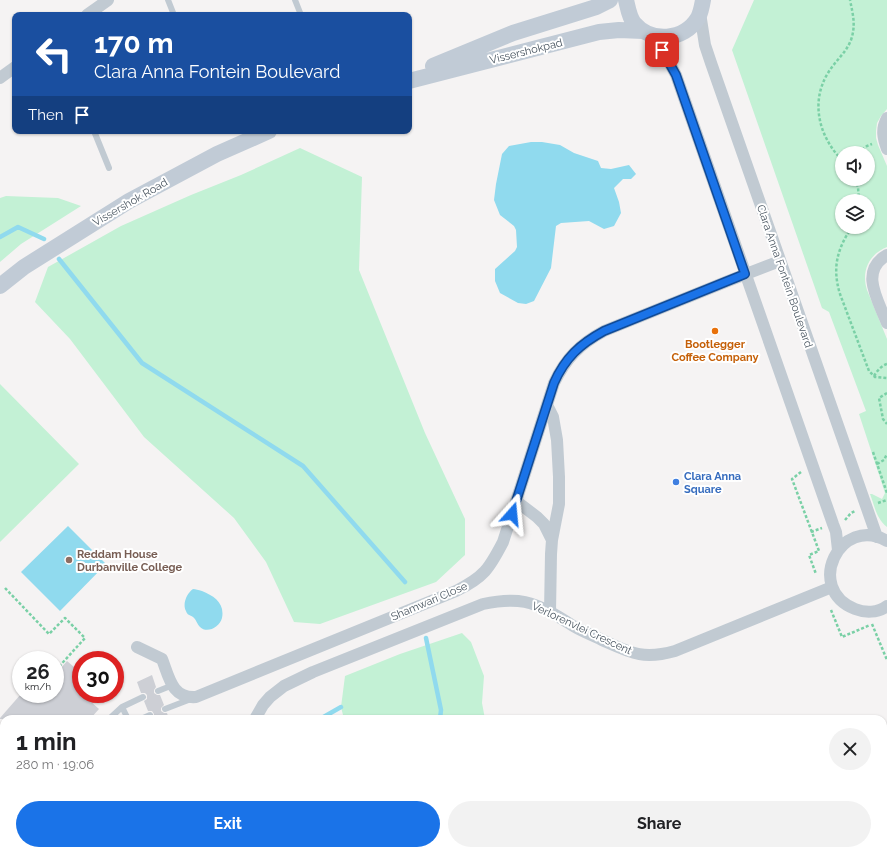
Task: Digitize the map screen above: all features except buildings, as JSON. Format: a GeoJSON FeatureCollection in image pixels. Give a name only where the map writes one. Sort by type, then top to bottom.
{"type":"FeatureCollection","features":[{"type":"Feature","properties":{"kind":"main road","name":"Vissershokpad"},"geometry":{"type":"LineString","coordinates":[[412,75],[513,33],[596,7],[610,0]]}},
{"type":"Feature","properties":{"kind":"main road"},"geometry":{"type":"LineString","coordinates":[[626,0],[628,11],[634,23],[649,34]]}},
{"type":"Feature","properties":{"kind":"main road","name":"Vissershokpad"},"geometry":{"type":"LineString","coordinates":[[412,80],[599,32],[620,30],[667,38],[679,35],[689,28],[697,19],[701,6]]}},
{"type":"Feature","properties":{"kind":"main road","name":"Vissershok Road"},"geometry":{"type":"LineString","coordinates":[[0,286],[24,267],[129,201],[217,154],[262,134]]}},
{"type":"Feature","properties":{"kind":"street"},"geometry":{"type":"LineString","coordinates":[[91,12],[108,0]]}},
{"type":"Feature","properties":{"kind":"street","name":"Clara Anna Fontein Boulevard"},"geometry":{"type":"LineString","coordinates":[[701,6],[705,45],[866,508],[882,539]]}},
{"type":"Feature","properties":{"kind":"street"},"geometry":{"type":"LineString","coordinates":[[649,34],[676,75],[836,532],[838,550]]}},
{"type":"Feature","properties":{"kind":"street"},"geometry":{"type":"LineString","coordinates":[[0,78],[12,69]]}},
{"type":"Feature","properties":{"kind":"street"},"geometry":{"type":"LineString","coordinates":[[885,145],[882,135],[884,123],[887,118]]}},
{"type":"Feature","properties":{"kind":"street"},"geometry":{"type":"LineString","coordinates":[[887,255],[876,265],[872,277],[874,290],[887,323]]}},
{"type":"Feature","properties":{"kind":"street","name":"Shamwari Close"},"geometry":{"type":"LineString","coordinates":[[196,697],[470,584],[485,572],[503,542],[554,383],[566,362],[578,349],[593,337],[604,331],[780,261]]}},
{"type":"Feature","properties":{"kind":"street"},"geometry":{"type":"LineString","coordinates":[[547,405],[553,417],[557,440],[560,504],[552,540],[550,612]]}},
{"type":"Feature","properties":{"kind":"street"},"geometry":{"type":"LineString","coordinates":[[516,501],[544,524],[552,540]]}},
{"type":"Feature","properties":{"kind":"street"},"geometry":{"type":"LineString","coordinates":[[882,539],[866,536],[856,538],[846,543],[838,550],[833,559],[830,568],[830,578],[832,587],[837,595],[842,602],[850,607],[858,611],[867,612],[886,610]]}},
{"type":"Feature","properties":{"kind":"street","name":"Verlorenvlei Crescent"},"geometry":{"type":"LineString","coordinates":[[257,715],[266,701],[277,691],[312,672],[483,604],[494,601],[526,602],[539,606],[577,628],[626,650],[654,656],[675,651],[832,587]]}},
{"type":"Feature","properties":{"kind":"street"},"geometry":{"type":"LineString","coordinates":[[138,647],[162,659],[176,690],[185,696],[196,697]]}},
{"type":"Feature","properties":{"kind":"lane"},"geometry":{"type":"LineString","coordinates":[[168,0],[173,12]]}},
{"type":"Feature","properties":{"kind":"lane"},"geometry":{"type":"LineString","coordinates":[[295,0],[300,12]]}},
{"type":"Feature","properties":{"kind":"lane"},"geometry":{"type":"LineString","coordinates":[[95,134],[110,168]]}},
{"type":"Feature","properties":{"kind":"lane"},"geometry":{"type":"LineString","coordinates":[[158,691],[173,685]]}},
{"type":"Feature","properties":{"kind":"lane"},"geometry":{"type":"LineString","coordinates":[[113,715],[122,707],[143,697]]}},
{"type":"Feature","properties":{"kind":"lane"},"geometry":{"type":"LineString","coordinates":[[165,709],[196,697]]}},
{"type":"Feature","properties":{"kind":"lane"},"geometry":{"type":"LineString","coordinates":[[122,707],[126,715]]}},
{"type":"Feature","properties":{"kind":"path"},"geometry":{"type":"LineString","coordinates":[[835,152],[829,145],[821,125],[819,104],[820,93],[828,73],[841,58],[850,42],[854,24],[854,15],[850,0]]}},
{"type":"Feature","properties":{"kind":"path"},"geometry":{"type":"LineString","coordinates":[[866,146],[885,145]]}},
{"type":"Feature","properties":{"kind":"path"},"geometry":{"type":"LineString","coordinates":[[847,234],[838,252],[836,268],[837,284],[869,371],[874,376],[887,378]]}},
{"type":"Feature","properties":{"kind":"path"},"geometry":{"type":"LineString","coordinates":[[874,376],[880,368],[887,364]]}},
{"type":"Feature","properties":{"kind":"path"},"geometry":{"type":"LineString","coordinates":[[887,392],[879,398],[883,419],[887,424]]}},
{"type":"Feature","properties":{"kind":"path"},"geometry":{"type":"LineString","coordinates":[[873,452],[887,493]]}},
{"type":"Feature","properties":{"kind":"path"},"geometry":{"type":"LineString","coordinates":[[877,464],[884,460],[887,454]]}},
{"type":"Feature","properties":{"kind":"path"},"geometry":{"type":"LineString","coordinates":[[812,532],[845,520],[851,513],[887,500]]}},
{"type":"Feature","properties":{"kind":"path"},"geometry":{"type":"LineString","coordinates":[[5,588],[49,634],[65,618],[85,638],[64,661]]}},
{"type":"Feature","properties":{"kind":"path"},"geometry":{"type":"LineString","coordinates":[[872,624],[887,660]]}},
{"type":"Feature","properties":{"kind":"green space"},"geometry":{"type":"Polygon","coordinates":[[[754,0],[887,0],[887,109],[877,123],[876,138],[887,166],[887,247],[875,254],[871,259],[866,270],[865,283],[887,339],[887,527],[880,520],[870,494],[882,499],[885,493],[859,414],[866,411],[829,312],[822,308],[732,50],[754,0]]]}},
{"type":"Feature","properties":{"kind":"green space"},"geometry":{"type":"Polygon","coordinates":[[[300,148],[362,177],[359,270],[425,433],[465,519],[465,555],[436,582],[320,624],[294,622],[266,562],[234,518],[144,437],[70,339],[35,302],[48,267],[121,226],[300,148]]]}},
{"type":"Feature","properties":{"kind":"green space"},"geometry":{"type":"Polygon","coordinates":[[[6,196],[58,198],[81,206],[21,244],[0,262],[0,198],[6,196]]]}},
{"type":"Feature","properties":{"kind":"green space"},"geometry":{"type":"Polygon","coordinates":[[[0,384],[79,464],[0,542],[0,384]]]}},
{"type":"Feature","properties":{"kind":"green space"},"geometry":{"type":"Polygon","coordinates":[[[462,633],[471,642],[484,676],[482,703],[484,715],[343,715],[341,707],[345,676],[400,654],[462,633]]]}},
{"type":"Feature","properties":{"kind":"water"},"geometry":{"type":"Polygon","coordinates":[[[531,142],[560,145],[574,153],[598,161],[601,168],[611,169],[629,165],[636,174],[631,179],[623,179],[614,188],[621,213],[614,226],[604,229],[589,221],[561,223],[556,226],[551,268],[534,301],[526,304],[518,303],[500,293],[495,281],[495,269],[515,251],[517,247],[516,230],[514,226],[500,215],[494,200],[502,154],[509,146],[531,142]]]}},
{"type":"Feature","properties":{"kind":"water"},"geometry":{"type":"Polygon","coordinates":[[[68,526],[106,564],[60,611],[21,572],[68,526]]]}},
{"type":"Feature","properties":{"kind":"water"},"geometry":{"type":"Polygon","coordinates":[[[193,589],[211,595],[220,604],[222,608],[222,618],[216,627],[210,630],[203,629],[194,618],[186,612],[186,599],[193,589]]]}},
{"type":"Feature","properties":{"kind":"waterway"},"geometry":{"type":"LineString","coordinates":[[0,237],[18,227],[44,239]]}},
{"type":"Feature","properties":{"kind":"waterway"},"geometry":{"type":"LineString","coordinates":[[59,259],[142,363],[303,466],[405,582]]}},
{"type":"Feature","properties":{"kind":"waterway"},"geometry":{"type":"LineString","coordinates":[[426,638],[441,710],[440,715]]}},
{"type":"Feature","properties":{"kind":"waterway"},"geometry":{"type":"LineString","coordinates":[[327,715],[341,707]]}},
{"type":"Feature","properties":{"kind":"place","name":"Bootlegger Coffee Company"},"geometry":{"type":"Point","coordinates":[715,331]}},
{"type":"Feature","properties":{"kind":"place","name":"Clara Anna Square"},"geometry":{"type":"Point","coordinates":[676,482]}},
{"type":"Feature","properties":{"kind":"place","name":"Reddam House Durbanville College"},"geometry":{"type":"Point","coordinates":[69,560]}},
{"type":"Feature","properties":{"kind":"route"},"geometry":{"type":"LineString","coordinates":[[512,514],[554,383],[559,372],[573,353],[582,344],[604,331],[745,274],[676,75],[662,50]]}}]}
